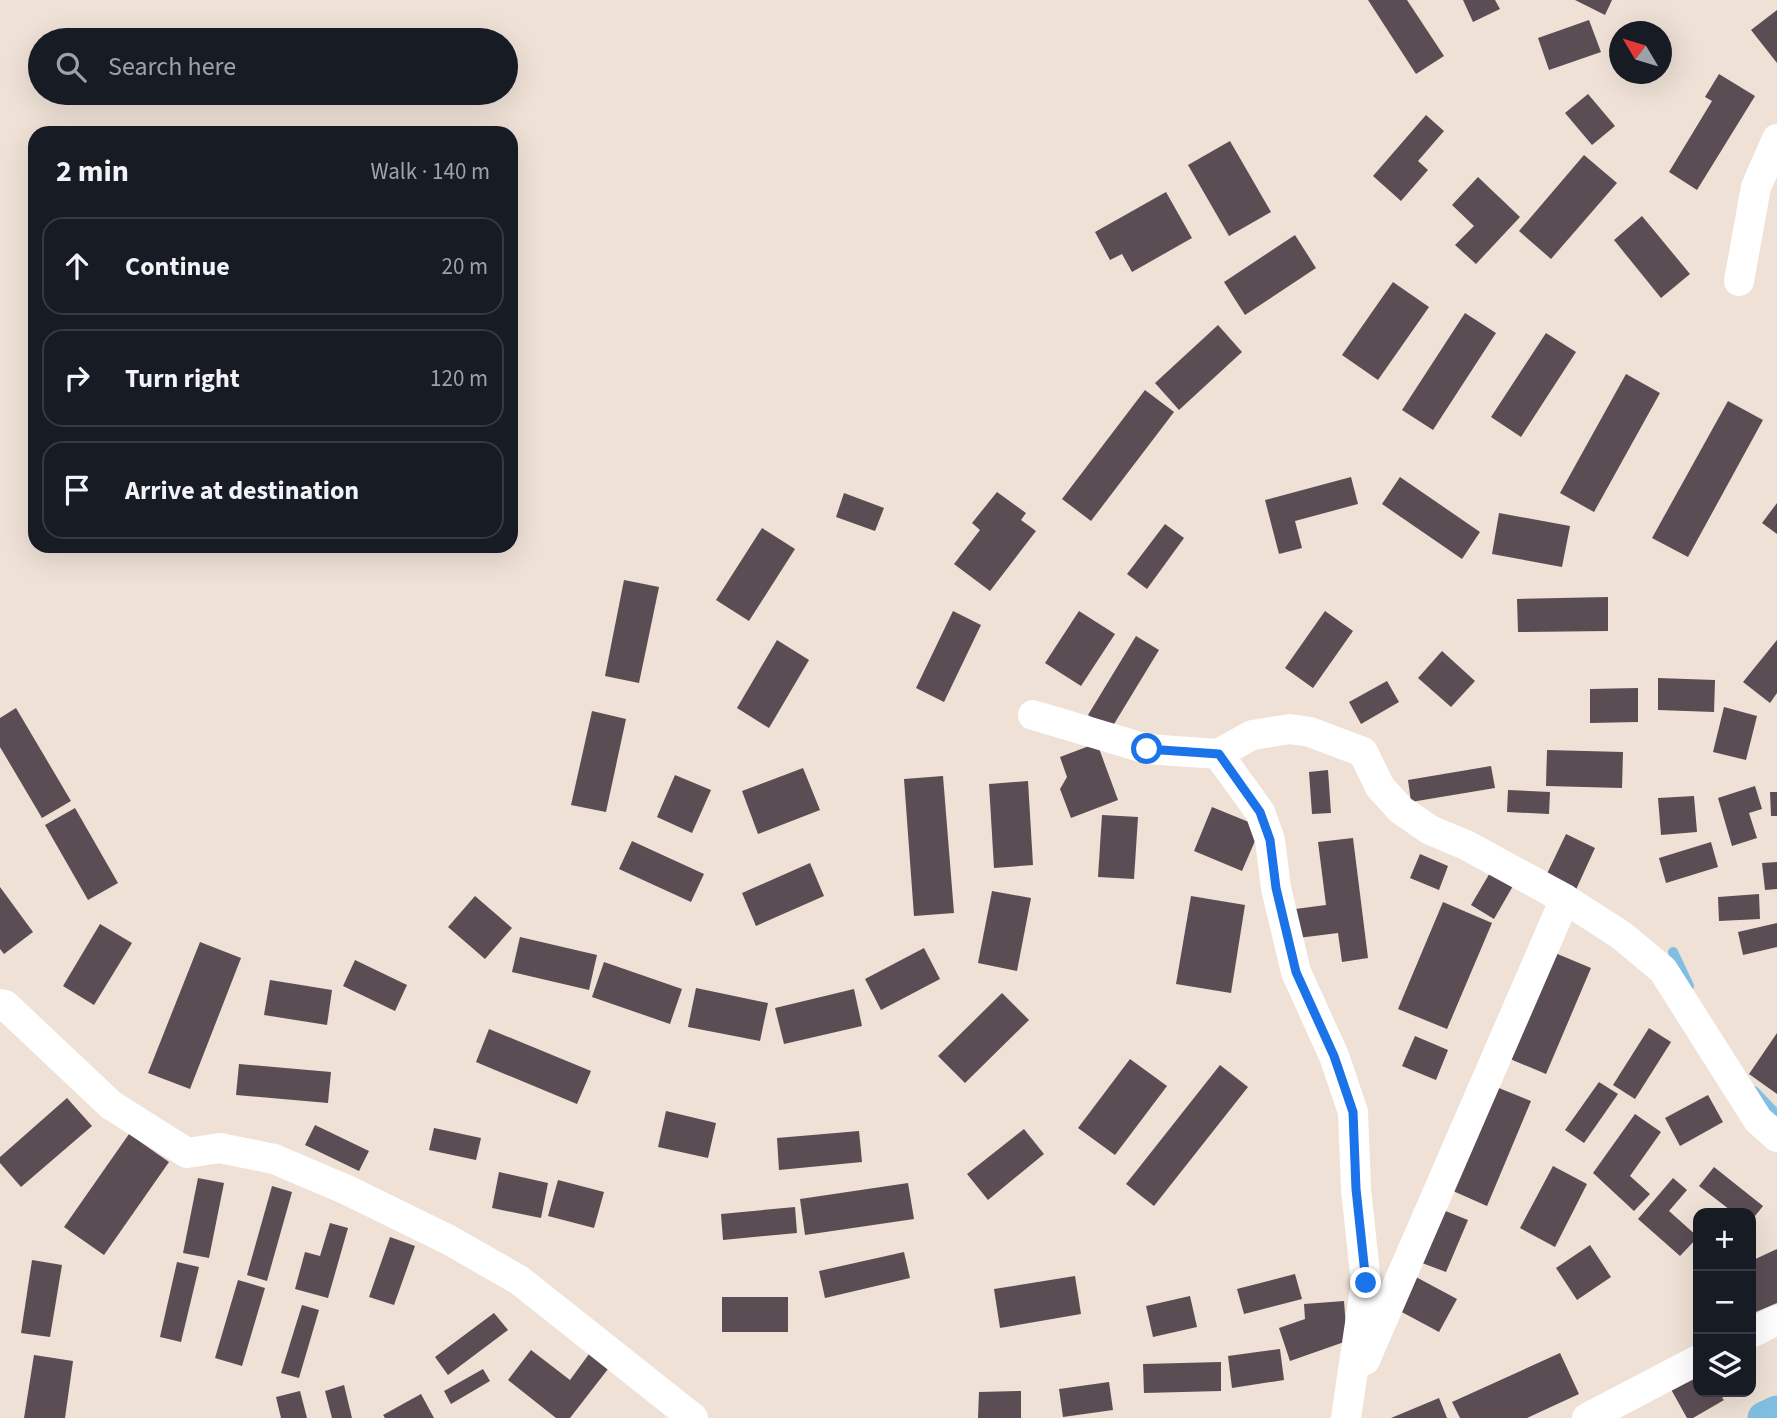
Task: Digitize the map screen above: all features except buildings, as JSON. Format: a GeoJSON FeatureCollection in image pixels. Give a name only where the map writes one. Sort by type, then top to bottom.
{"type":"FeatureCollection","features":[{"type":"Feature","properties":{"kind":"street"},"geometry":{"type":"LineString","coordinates":[[1739,281],[1756,187],[1777,139]]}},
{"type":"Feature","properties":{"kind":"street"},"geometry":{"type":"LineString","coordinates":[[1033,715],[1147,749],[1219,754],[1252,735],[1290,729],[1310,732],[1363,752],[1380,787],[1401,810],[1430,830],[1466,845],[1565,900],[1621,935],[1663,970],[1758,1120],[1777,1137]]}},
{"type":"Feature","properties":{"kind":"street"},"geometry":{"type":"LineString","coordinates":[[1219,754],[1260,812],[1270,840],[1276,888],[1296,972],[1334,1056],[1353,1112],[1356,1189],[1366,1283],[1348,1407]]}},
{"type":"Feature","properties":{"kind":"street"},"geometry":{"type":"LineString","coordinates":[[1348,1407],[1565,900]]}},
{"type":"Feature","properties":{"kind":"street"},"geometry":{"type":"LineString","coordinates":[[0,1004],[5,1005],[111,1105],[187,1153],[220,1148],[274,1159],[348,1190],[449,1240],[519,1280],[693,1418]]}},
{"type":"Feature","properties":{"kind":"street"},"geometry":{"type":"LineString","coordinates":[[1756,1330],[1777,1320]]}},
{"type":"Feature","properties":{"kind":"street"},"geometry":{"type":"LineString","coordinates":[[1587,1418],[1693,1363]]}},
{"type":"Feature","properties":{"kind":"waterway"},"geometry":{"type":"LineString","coordinates":[[1673,952],[1689,986]]}},
{"type":"Feature","properties":{"kind":"waterway"},"geometry":{"type":"LineString","coordinates":[[1754,1091],[1777,1115]]}},
{"type":"Feature","properties":{"kind":"waterway"},"geometry":{"type":"LineString","coordinates":[[1764,1418],[1777,1412]]}},
{"type":"Feature","properties":{"kind":"route"},"geometry":{"type":"LineString","coordinates":[[1147,749],[1219,754],[1260,812],[1270,840],[1276,888],[1296,972],[1334,1056],[1353,1112],[1356,1189],[1366,1283]]}}]}
